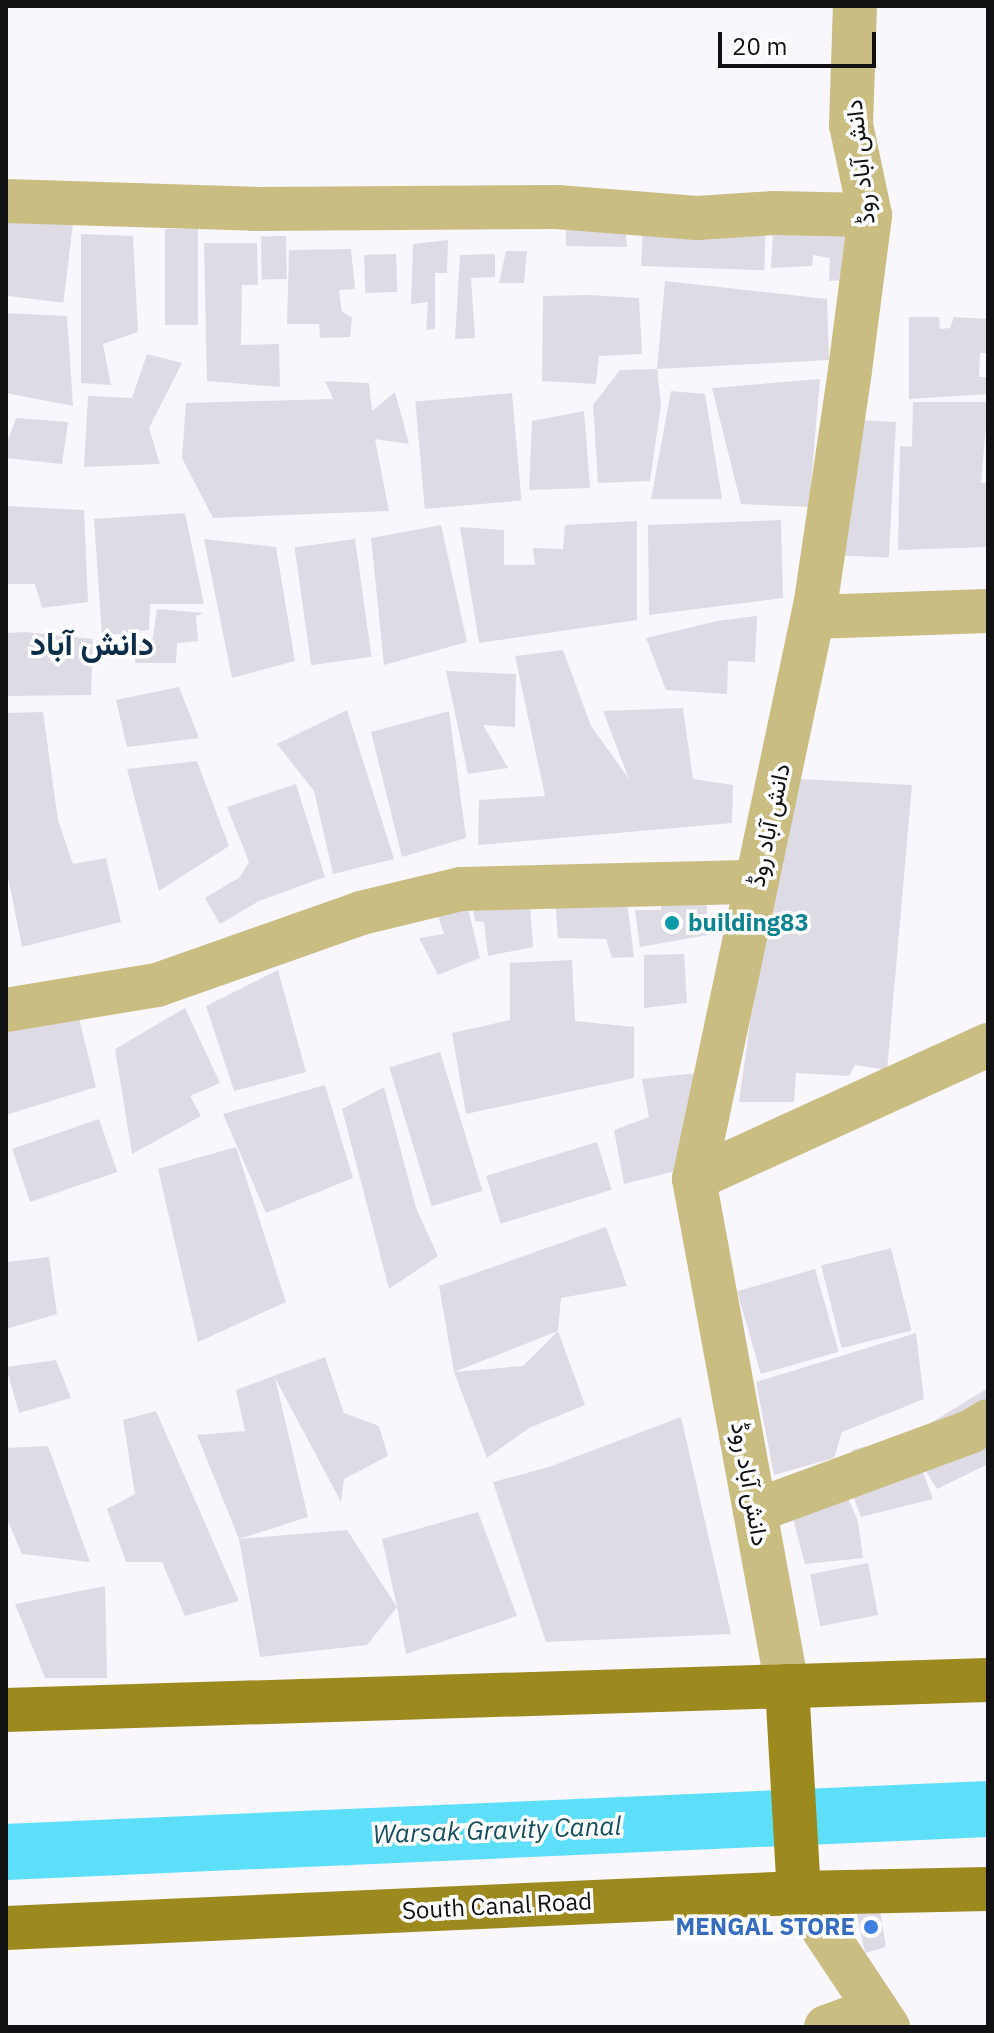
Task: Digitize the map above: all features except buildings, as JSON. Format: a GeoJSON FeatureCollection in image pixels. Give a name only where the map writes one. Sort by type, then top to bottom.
{"type":"FeatureCollection","features":[{"type":"Feature","properties":{"kind":"main road"},"geometry":{"type":"LineString","coordinates":[[6,1710],[988,1680]]}},
{"type":"Feature","properties":{"kind":"main road"},"geometry":{"type":"LineString","coordinates":[[787,1686],[799,1893]]}},
{"type":"Feature","properties":{"kind":"main road","name":"South Canal Road"},"geometry":{"type":"LineString","coordinates":[[6,1928],[799,1893],[988,1889]]}},
{"type":"Feature","properties":{"kind":"street","name":"دانش آباد روڈ"},"geometry":{"type":"LineString","coordinates":[[787,1686],[694,1179],[813,617],[870,215],[851,125],[855,6]]}},
{"type":"Feature","properties":{"kind":"street"},"geometry":{"type":"LineString","coordinates":[[6,201],[254,209],[557,207],[697,218],[774,213],[870,215]]}},
{"type":"Feature","properties":{"kind":"street"},"geometry":{"type":"LineString","coordinates":[[813,617],[988,611]]}},
{"type":"Feature","properties":{"kind":"street"},"geometry":{"type":"LineString","coordinates":[[6,1010],[157,985],[361,913],[461,889],[757,882]]}},
{"type":"Feature","properties":{"kind":"street"},"geometry":{"type":"LineString","coordinates":[[694,1179],[988,1045]]}},
{"type":"Feature","properties":{"kind":"street"},"geometry":{"type":"LineString","coordinates":[[755,1511],[970,1432],[988,1421]]}},
{"type":"Feature","properties":{"kind":"street"},"geometry":{"type":"LineString","coordinates":[[799,1893],[882,2018],[826,2027]]}},
{"type":"Feature","properties":{"kind":"waterway","name":"Warsak Gravity Canal"},"geometry":{"type":"LineString","coordinates":[[6,1852],[988,1809]]}},
{"type":"Feature","properties":{"kind":"place","name":"building83"},"geometry":{"type":"Point","coordinates":[672,923]}},
{"type":"Feature","properties":{"kind":"place","name":"MENGAL STORE"},"geometry":{"type":"Point","coordinates":[871,1927]}},
{"type":"Feature","properties":{"kind":"district","name":"دانش آباد"},"geometry":{"type":"Point","coordinates":[92,643]}}]}
